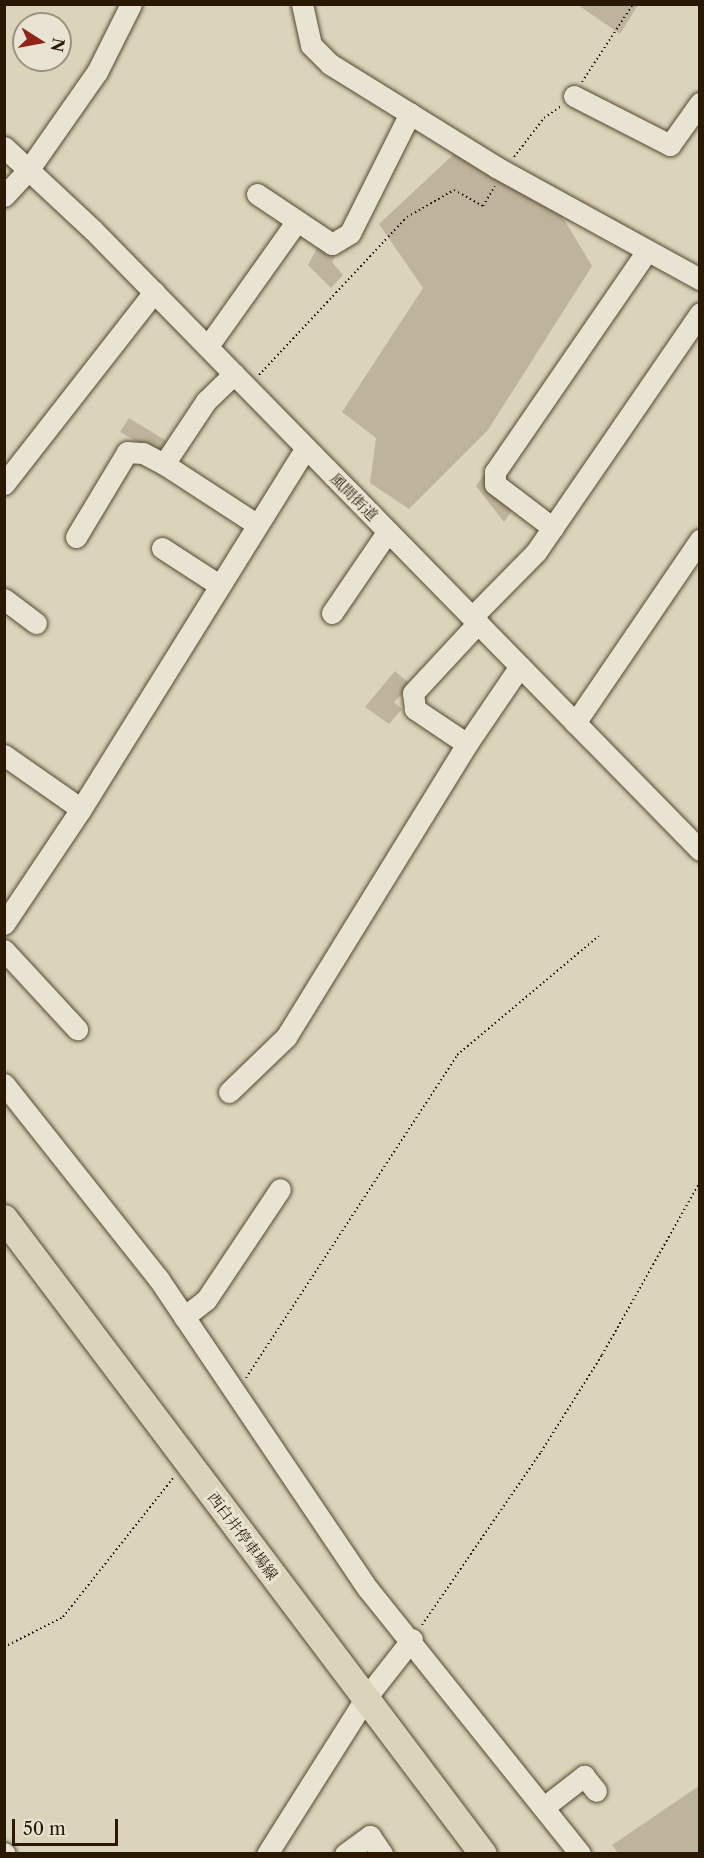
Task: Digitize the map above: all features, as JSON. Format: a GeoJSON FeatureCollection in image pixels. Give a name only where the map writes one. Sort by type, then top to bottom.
{"type":"FeatureCollection","features":[{"type":"Feature","properties":{"kind":"main road","name":"西白井停車場線"},"geometry":{"type":"LineString","coordinates":[[4,1218],[360,1707],[463,1854]]}},
{"type":"Feature","properties":{"kind":"main road","name":"西白井停車場線"},"geometry":{"type":"LineString","coordinates":[[4,1243],[177,1473],[360,1707],[483,1854]]}},
{"type":"Feature","properties":{"kind":"street"},"geometry":{"type":"LineString","coordinates":[[302,4],[311,45],[319,55],[504,170],[646,252],[699,279]]}},
{"type":"Feature","properties":{"kind":"street"},"geometry":{"type":"LineString","coordinates":[[4,196],[29,169],[97,72],[129,5]]}},
{"type":"Feature","properties":{"kind":"street"},"geometry":{"type":"LineString","coordinates":[[574,96],[670,145],[693,127],[699,103]]}},
{"type":"Feature","properties":{"kind":"street"},"geometry":{"type":"LineString","coordinates":[[257,194],[332,244],[350,233],[410,113]]}},
{"type":"Feature","properties":{"kind":"street","name":"風間街道"},"geometry":{"type":"LineString","coordinates":[[4,147],[208,346],[699,850]]}},
{"type":"Feature","properties":{"kind":"street"},"geometry":{"type":"LineString","coordinates":[[208,346],[296,222]]}},
{"type":"Feature","properties":{"kind":"street"},"geometry":{"type":"LineString","coordinates":[[553,528],[495,484],[495,472],[646,252]]}},
{"type":"Feature","properties":{"kind":"street"},"geometry":{"type":"LineString","coordinates":[[4,484],[154,292]]}},
{"type":"Feature","properties":{"kind":"street"},"geometry":{"type":"LineString","coordinates":[[467,744],[415,709],[413,693],[536,552],[699,313]]}},
{"type":"Feature","properties":{"kind":"street"},"geometry":{"type":"LineString","coordinates":[[164,464],[201,408],[240,381]]}},
{"type":"Feature","properties":{"kind":"street"},"geometry":{"type":"LineString","coordinates":[[4,924],[81,809],[256,524],[306,448]]}},
{"type":"Feature","properties":{"kind":"street"},"geometry":{"type":"LineString","coordinates":[[76,537],[127,452],[143,453],[164,464],[256,524]]}},
{"type":"Feature","properties":{"kind":"street"},"geometry":{"type":"LineString","coordinates":[[332,613],[388,531]]}},
{"type":"Feature","properties":{"kind":"street"},"geometry":{"type":"LineString","coordinates":[[575,723],[699,540]]}},
{"type":"Feature","properties":{"kind":"street"},"geometry":{"type":"LineString","coordinates":[[162,548],[219,585]]}},
{"type":"Feature","properties":{"kind":"street"},"geometry":{"type":"LineString","coordinates":[[4,599],[36,623]]}},
{"type":"Feature","properties":{"kind":"street"},"geometry":{"type":"LineString","coordinates":[[230,1092],[286,1037],[467,744],[520,666]]}},
{"type":"Feature","properties":{"kind":"street"},"geometry":{"type":"LineString","coordinates":[[4,755],[81,809]]}},
{"type":"Feature","properties":{"kind":"street"},"geometry":{"type":"LineString","coordinates":[[4,950],[76,1029]]}},
{"type":"Feature","properties":{"kind":"street"},"geometry":{"type":"LineString","coordinates":[[4,1084],[184,1317],[368,1589],[412,1639],[580,1854]]}},
{"type":"Feature","properties":{"kind":"street"},"geometry":{"type":"LineString","coordinates":[[184,1317],[206,1300],[280,1189]]}},
{"type":"Feature","properties":{"kind":"street"},"geometry":{"type":"LineString","coordinates":[[267,1854],[360,1707],[412,1639]]}},
{"type":"Feature","properties":{"kind":"street"},"geometry":{"type":"LineString","coordinates":[[544,1807],[584,1776],[596,1791]]}},
{"type":"Feature","properties":{"kind":"street"},"geometry":{"type":"LineString","coordinates":[[345,1854],[370,1836],[382,1854]]}},
{"type":"Feature","properties":{"kind":"path"},"geometry":{"type":"LineString","coordinates":[[240,381],[337,297],[407,217],[454,190],[483,206],[504,170],[544,118],[574,96],[633,4]]}},
{"type":"Feature","properties":{"kind":"path"},"geometry":{"type":"LineString","coordinates":[[236,1394],[457,1055],[599,936]]}},
{"type":"Feature","properties":{"kind":"path"},"geometry":{"type":"LineString","coordinates":[[412,1639],[541,1452],[602,1355],[699,1182]]}},
{"type":"Feature","properties":{"kind":"path"},"geometry":{"type":"LineString","coordinates":[[4,1647],[63,1617],[177,1473]]}},
{"type":"Feature","properties":{"kind":"shaded area"},"geometry":{"type":"Polygon","coordinates":[[[578,5],[638,5],[620,34],[578,5]]]}},
{"type":"Feature","properties":{"kind":"shaded area"},"geometry":{"type":"Polygon","coordinates":[[[470,139],[560,213],[592,266],[488,430],[409,509],[370,483],[376,438],[342,412],[423,288],[379,224],[470,139]]]}},
{"type":"Feature","properties":{"kind":"shaded area"},"geometry":{"type":"Polygon","coordinates":[[[320,243],[336,254],[332,262],[343,275],[331,288],[308,265],[320,243]]]}},
{"type":"Feature","properties":{"kind":"shaded area"},"geometry":{"type":"Polygon","coordinates":[[[129,418],[170,443],[166,451],[155,452],[120,432],[129,418]]]}},
{"type":"Feature","properties":{"kind":"shaded area"},"geometry":{"type":"Polygon","coordinates":[[[484,474],[490,487],[515,506],[504,522],[476,486],[484,474]]]}},
{"type":"Feature","properties":{"kind":"shaded area"},"geometry":{"type":"Polygon","coordinates":[[[395,671],[411,685],[394,702],[402,709],[389,724],[365,707],[395,671]]]}},
{"type":"Feature","properties":{"kind":"shaded area"},"geometry":{"type":"Polygon","coordinates":[[[699,1786],[699,1853],[618,1853],[612,1845],[699,1786]]]}}]}
